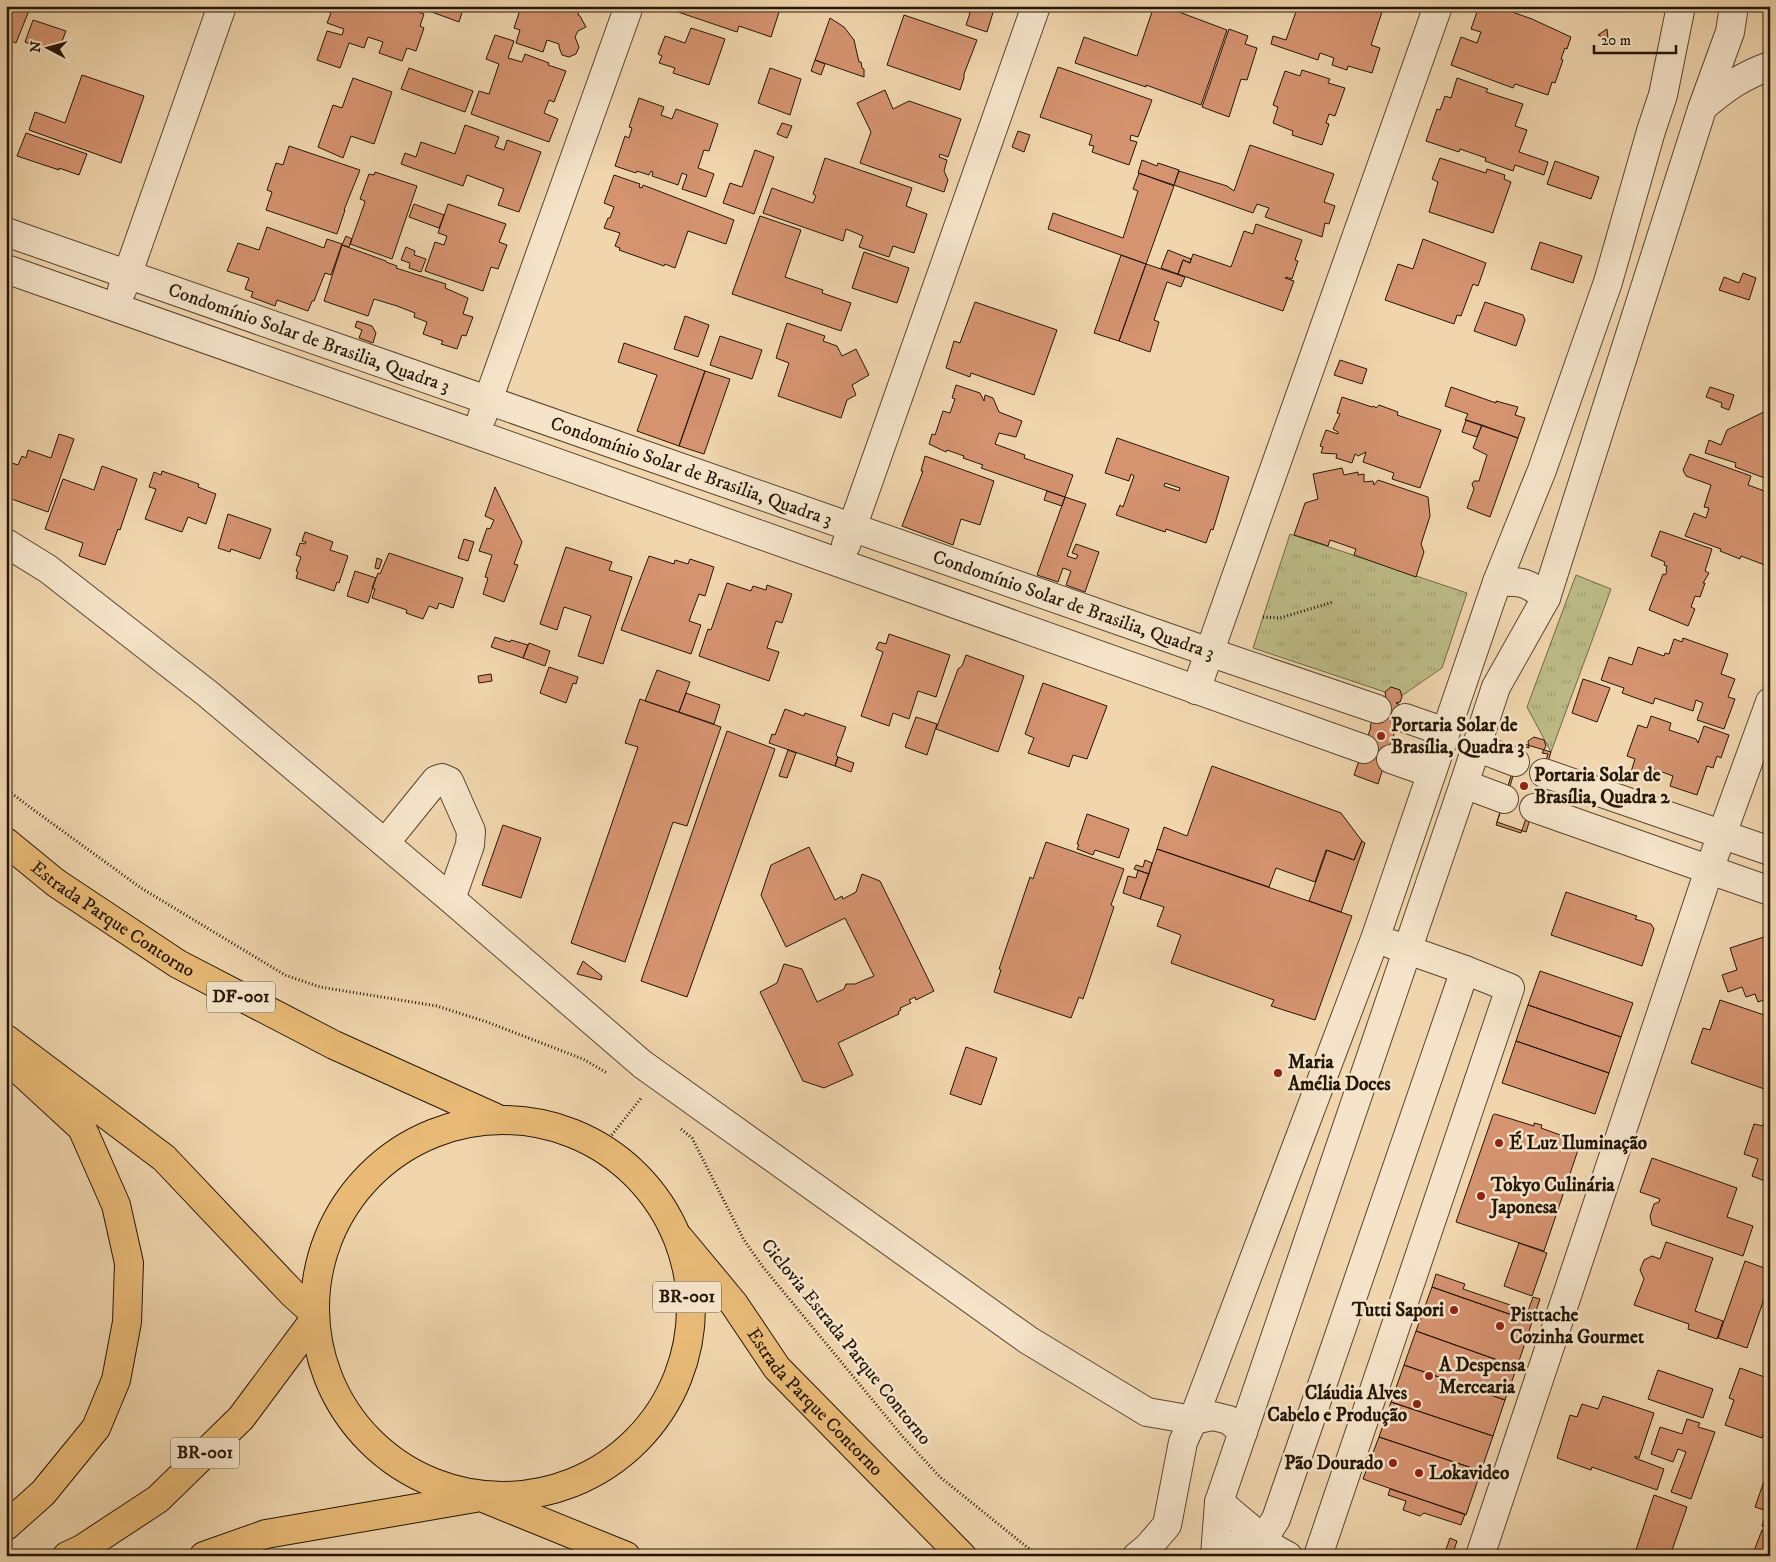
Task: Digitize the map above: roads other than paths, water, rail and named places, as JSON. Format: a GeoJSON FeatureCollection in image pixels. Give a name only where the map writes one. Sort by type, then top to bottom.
{"type":"FeatureCollection","features":[{"type":"Feature","properties":{"kind":"main road","name":"Estrada Parque Contorno"},"geometry":{"type":"LineString","coordinates":[[6,842],[56,883],[178,964],[334,1044],[496,1118]]}},
{"type":"Feature","properties":{"kind":"main road"},"geometry":{"type":"LineString","coordinates":[[6,1038],[164,1158],[314,1316]]}},
{"type":"Feature","properties":{"kind":"main road"},"geometry":{"type":"LineString","coordinates":[[6,1058],[82,1128],[116,1205],[129,1263],[127,1322],[116,1380],[96,1428],[43,1493],[6,1526]]}},
{"type":"Feature","properties":{"kind":"main road","name":"BR-001"},"geometry":{"type":"LineString","coordinates":[[204,1556],[266,1534],[481,1498],[581,1483],[656,1423],[692,1334],[680,1238],[649,1186],[604,1146],[552,1124],[496,1118],[424,1135],[365,1178],[326,1240],[314,1316],[338,1402],[396,1466],[481,1498],[626,1556]]}},
{"type":"Feature","properties":{"kind":"main road","name":"Estrada Parque Contorno"},"geometry":{"type":"LineString","coordinates":[[680,1238],[734,1304],[777,1368],[962,1556]]}},
{"type":"Feature","properties":{"kind":"main road","name":"BR-001"},"geometry":{"type":"LineString","coordinates":[[67,1556],[82,1549],[158,1499],[241,1418],[314,1316]]}},
{"type":"Feature","properties":{"kind":"street"},"geometry":{"type":"LineString","coordinates":[[116,307],[222,6]]}},
{"type":"Feature","properties":{"kind":"street"},"geometry":{"type":"LineString","coordinates":[[476,434],[629,6]]}},
{"type":"Feature","properties":{"kind":"street"},"geometry":{"type":"LineString","coordinates":[[840,563],[1036,6]]}},
{"type":"Feature","properties":{"kind":"street"},"geometry":{"type":"LineString","coordinates":[[1196,690],[1438,6]]}},
{"type":"Feature","properties":{"kind":"street"},"geometry":{"type":"LineString","coordinates":[[1144,1553],[1167,1525],[1183,1442],[1375,939],[1497,582],[1542,470],[1608,282],[1651,131],[1663,96],[1681,6]]}},
{"type":"Feature","properties":{"kind":"street"},"geometry":{"type":"LineString","coordinates":[[1264,1549],[1215,1550],[1219,1502],[1496,687],[1546,598],[1702,108],[1730,32],[1734,6]]}},
{"type":"Feature","properties":{"kind":"street"},"geometry":{"type":"LineString","coordinates":[[1702,108],[1724,89],[1741,78],[1770,66]]}},
{"type":"Feature","properties":{"kind":"street","name":"Condomínio Solar de Brasilia, Quadra 3"},"geometry":{"type":"LineString","coordinates":[[6,232],[1377,709]]}},
{"type":"Feature","properties":{"kind":"street","name":"Condomínio Solar de Brasilia, Quadra 3"},"geometry":{"type":"LineString","coordinates":[[6,269],[1364,749]]}},
{"type":"Feature","properties":{"kind":"street"},"geometry":{"type":"LineString","coordinates":[[6,544],[48,568],[208,694],[452,899],[642,1064],[1028,1340],[1147,1412],[1193,1420],[1213,1416],[1230,1420],[1243,1432]]}},
{"type":"Feature","properties":{"kind":"street"},"geometry":{"type":"LineString","coordinates":[[6,559],[98,608]]}},
{"type":"Feature","properties":{"kind":"street"},"geometry":{"type":"LineString","coordinates":[[1497,582],[1518,581],[1534,588],[1546,598]]}},
{"type":"Feature","properties":{"kind":"street"},"geometry":{"type":"LineString","coordinates":[[1336,740],[1349,700]]}},
{"type":"Feature","properties":{"kind":"street"},"geometry":{"type":"LineString","coordinates":[[1480,1556],[1710,870],[1770,702]]}},
{"type":"Feature","properties":{"kind":"street"},"geometry":{"type":"LineString","coordinates":[[1405,718],[1445,732]]}},
{"type":"Feature","properties":{"kind":"street"},"geometry":{"type":"LineString","coordinates":[[1476,747],[1515,762]]}},
{"type":"Feature","properties":{"kind":"street"},"geometry":{"type":"LineString","coordinates":[[1391,759],[1431,774]]}},
{"type":"Feature","properties":{"kind":"street"},"geometry":{"type":"LineString","coordinates":[[1544,773],[1770,851]]}},
{"type":"Feature","properties":{"kind":"street"},"geometry":{"type":"LineString","coordinates":[[385,843],[436,780],[442,778],[449,781],[471,831],[470,845],[452,899]]}},
{"type":"Feature","properties":{"kind":"street"},"geometry":{"type":"LineString","coordinates":[[1570,782],[1546,813],[1770,891]]}},
{"type":"Feature","properties":{"kind":"street"},"geometry":{"type":"LineString","coordinates":[[1464,784],[1504,798]]}},
{"type":"Feature","properties":{"kind":"street"},"geometry":{"type":"LineString","coordinates":[[1318,1556],[1510,988],[1465,970],[1375,939]]}},
{"type":"Feature","properties":{"kind":"street"},"geometry":{"type":"LineString","coordinates":[[1264,1549],[1465,970]]}},
{"type":"Feature","properties":{"kind":"street"},"geometry":{"type":"LineString","coordinates":[[1219,1502],[1264,1549]]}},
{"type":"Feature","properties":{"kind":"place","name":"Portaria Solar de Brasília, Quadra 3"},"geometry":{"type":"Point","coordinates":[1381,736]}},
{"type":"Feature","properties":{"kind":"place","name":"Portaria Solar de Brasília, Quadra 2"},"geometry":{"type":"Point","coordinates":[1524,786]}},
{"type":"Feature","properties":{"kind":"place","name":"Maria Amélia Doces"},"geometry":{"type":"Point","coordinates":[1278,1073]}},
{"type":"Feature","properties":{"kind":"place","name":"É Luz Iluminação"},"geometry":{"type":"Point","coordinates":[1499,1143]}},
{"type":"Feature","properties":{"kind":"place","name":"Tokyo Culinária Japonesa"},"geometry":{"type":"Point","coordinates":[1481,1196]}},
{"type":"Feature","properties":{"kind":"place","name":"Tutti Sapori"},"geometry":{"type":"Point","coordinates":[1454,1310]}},
{"type":"Feature","properties":{"kind":"place","name":"Pisttache Cozinha Gourmet"},"geometry":{"type":"Point","coordinates":[1500,1326]}},
{"type":"Feature","properties":{"kind":"place","name":"A Despensa Mercearia"},"geometry":{"type":"Point","coordinates":[1429,1376]}},
{"type":"Feature","properties":{"kind":"place","name":"Cláudia Alves Cabelo e Produção"},"geometry":{"type":"Point","coordinates":[1417,1404]}},
{"type":"Feature","properties":{"kind":"place","name":"Pão Dourado"},"geometry":{"type":"Point","coordinates":[1393,1463]}},
{"type":"Feature","properties":{"kind":"place","name":"Lokavideo"},"geometry":{"type":"Point","coordinates":[1419,1473]}}]}
